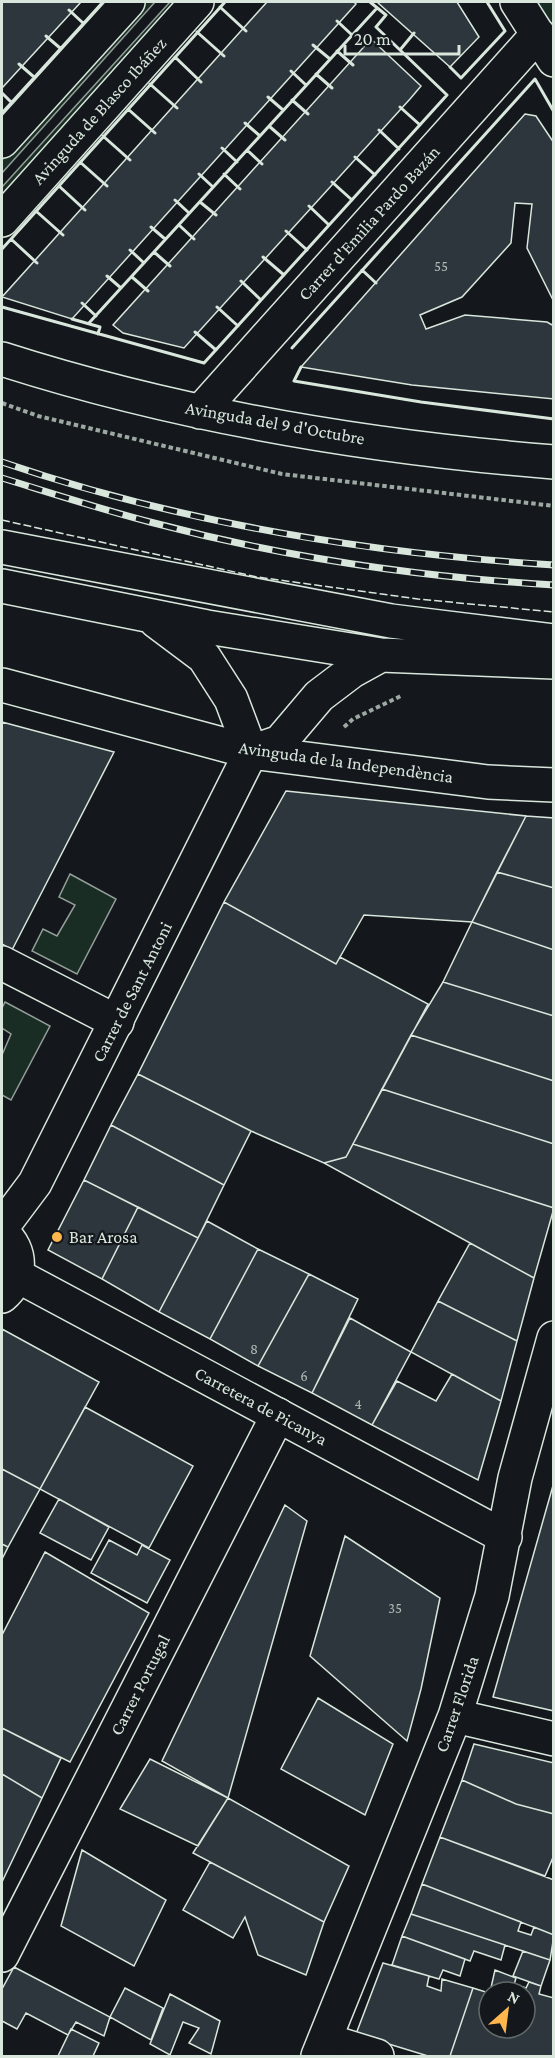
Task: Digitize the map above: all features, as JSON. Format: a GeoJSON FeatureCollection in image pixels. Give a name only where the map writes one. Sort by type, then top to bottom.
{"type":"FeatureCollection","features":[{"type":"Feature","properties":{"kind":"street"},"geometry":{"type":"LineString","coordinates":[[2,141],[128,2]]}},
{"type":"Feature","properties":{"kind":"street","name":"Avinguda de Blasco Ibáñez"},"geometry":{"type":"LineString","coordinates":[[2,220],[197,2]]}},
{"type":"Feature","properties":{"kind":"street"},"geometry":{"type":"LineString","coordinates":[[517,2],[546,47]]}},
{"type":"Feature","properties":{"kind":"street","name":"Carrer d'Emilia Pardo Bazán"},"geometry":{"type":"LineString","coordinates":[[200,412],[546,47]]}},
{"type":"Feature","properties":{"kind":"street","name":"Avinguda del 9 d'Octubre"},"geometry":{"type":"LineString","coordinates":[[2,359],[78,383],[200,412],[488,457],[554,462]]}},
{"type":"Feature","properties":{"kind":"street"},"geometry":{"type":"LineString","coordinates":[[2,546],[391,621],[554,641]]}},
{"type":"Feature","properties":{"kind":"street"},"geometry":{"type":"LineString","coordinates":[[2,586],[150,616],[381,655],[554,662]]}},
{"type":"Feature","properties":{"kind":"street"},"geometry":{"type":"LineString","coordinates":[[150,616],[204,657],[231,699],[251,752],[280,742],[319,696],[352,671],[381,655]]}},
{"type":"Feature","properties":{"kind":"street","name":"Avinguda de la Independència"},"geometry":{"type":"LineString","coordinates":[[2,685],[251,752],[488,782],[554,785]]}},
{"type":"Feature","properties":{"kind":"street","name":"Carrer de Sant Antoni"},"geometry":{"type":"LineString","coordinates":[[2,1227],[35,1184],[251,752]]}},
{"type":"Feature","properties":{"kind":"street"},"geometry":{"type":"LineString","coordinates":[[2,963],[117,1022]]}},
{"type":"Feature","properties":{"kind":"street"},"geometry":{"type":"LineString","coordinates":[[2,1233],[17,1255],[9,1286]]}},
{"type":"Feature","properties":{"kind":"street","name":"Carretera de Picanya"},"geometry":{"type":"LineString","coordinates":[[9,1286],[278,1415],[505,1537]]}},
{"type":"Feature","properties":{"kind":"street","name":"Carrer Florida"},"geometry":{"type":"LineString","coordinates":[[321,2048],[455,1716],[492,1596],[515,1478],[554,1338]]}},
{"type":"Feature","properties":{"kind":"street","name":"Carrer Portugal"},"geometry":{"type":"LineString","coordinates":[[2,1955],[278,1415]]}},
{"type":"Feature","properties":{"kind":"street"},"geometry":{"type":"LineString","coordinates":[[455,1716],[554,1739]]}},
{"type":"Feature","properties":{"kind":"street"},"geometry":{"type":"LineString","coordinates":[[321,2048],[377,2056]]}},
{"type":"Feature","properties":{"kind":"green space"},"geometry":{"type":"Polygon","coordinates":[[[143,2],[155,2],[2,173],[2,160],[143,2]]]}},
{"type":"Feature","properties":{"kind":"green space"},"geometry":{"type":"Polygon","coordinates":[[[170,2],[181,2],[2,201],[2,187],[170,2]]]}},
{"type":"Feature","properties":{"kind":"green space"},"geometry":{"type":"Polygon","coordinates":[[[535,2],[553,2],[553,32],[535,2]]]}},
{"type":"Feature","properties":{"kind":"green space"},"geometry":{"type":"Polygon","coordinates":[[[70,874],[116,899],[77,974],[32,951],[43,929],[57,936],[75,905],[59,897],[70,874]]]}},
{"type":"Feature","properties":{"kind":"green space"},"geometry":{"type":"Polygon","coordinates":[[[5,1002],[50,1026],[11,1100],[2,1095],[2,1055],[11,1034],[2,1028],[2,1008],[5,1002]]]}},
{"type":"Feature","properties":{"kind":"building"},"geometry":{"type":"Polygon","coordinates":[[[2,2],[81,2],[2,88],[2,2]]]}},
{"type":"Feature","properties":{"kind":"building"},"geometry":{"type":"Polygon","coordinates":[[[267,2],[354,2],[356,4],[72,319],[2,297],[267,2]]]}},
{"type":"Feature","properties":{"kind":"building"},"geometry":{"type":"Polygon","coordinates":[[[377,2],[457,2],[479,37],[450,67],[377,2]]]}},
{"type":"Feature","properties":{"kind":"building"},"geometry":{"type":"Polygon","coordinates":[[[371,39],[421,86],[410,99],[184,348],[123,333],[113,325],[371,39]]]}},
{"type":"Feature","properties":{"kind":"building"},"geometry":{"type":"Polygon","coordinates":[[[525,114],[536,116],[554,143],[554,302],[527,248],[532,204],[515,203],[511,243],[462,297],[420,315],[426,329],[465,315],[547,322],[554,326],[554,399],[412,385],[301,367],[525,114]]]}},
{"type":"Feature","properties":{"kind":"building"},"geometry":{"type":"Polygon","coordinates":[[[2,722],[114,752],[12,950],[2,944],[2,722]]]}},
{"type":"Feature","properties":{"kind":"building"},"geometry":{"type":"Polygon","coordinates":[[[286,791],[526,816],[472,922],[364,915],[336,964],[224,902],[286,791]]]}},
{"type":"Feature","properties":{"kind":"building"},"geometry":{"type":"Polygon","coordinates":[[[526,816],[554,818],[554,888],[497,872],[526,816]]]}},
{"type":"Feature","properties":{"kind":"building"},"geometry":{"type":"Polygon","coordinates":[[[497,872],[554,888],[554,950],[472,922],[497,872]]]}},
{"type":"Feature","properties":{"kind":"building"},"geometry":{"type":"Polygon","coordinates":[[[224,902],[336,964],[340,957],[428,1004],[346,1157],[324,1163],[251,1131],[138,1074],[224,902]]]}},
{"type":"Feature","properties":{"kind":"building"},"geometry":{"type":"Polygon","coordinates":[[[472,922],[554,950],[554,1016],[443,982],[472,922]]]}},
{"type":"Feature","properties":{"kind":"building"},"geometry":{"type":"Polygon","coordinates":[[[443,982],[554,1016],[554,1081],[411,1035],[443,982]]]}},
{"type":"Feature","properties":{"kind":"building"},"geometry":{"type":"Polygon","coordinates":[[[411,1035],[554,1081],[554,1144],[382,1089],[411,1035]]]}},
{"type":"Feature","properties":{"kind":"building"},"geometry":{"type":"Polygon","coordinates":[[[138,1074],[251,1131],[224,1185],[111,1125],[138,1074]]]}},
{"type":"Feature","properties":{"kind":"building"},"geometry":{"type":"Polygon","coordinates":[[[382,1089],[554,1144],[554,1208],[353,1144],[382,1089]]]}},
{"type":"Feature","properties":{"kind":"building"},"geometry":{"type":"Polygon","coordinates":[[[111,1125],[224,1185],[198,1238],[84,1180],[111,1125]]]}},
{"type":"Feature","properties":{"kind":"building"},"geometry":{"type":"Polygon","coordinates":[[[353,1144],[554,1208],[534,1278],[324,1163],[346,1157],[353,1144]]]}},
{"type":"Feature","properties":{"kind":"building"},"geometry":{"type":"Polygon","coordinates":[[[84,1180],[138,1207],[102,1279],[48,1250],[84,1180]]]}},
{"type":"Feature","properties":{"kind":"building"},"geometry":{"type":"Polygon","coordinates":[[[138,1207],[198,1238],[159,1312],[102,1279],[138,1207]]]}},
{"type":"Feature","properties":{"kind":"building"},"geometry":{"type":"Polygon","coordinates":[[[207,1221],[258,1249],[210,1339],[159,1312],[207,1221]]]}},
{"type":"Feature","properties":{"kind":"building"},"geometry":{"type":"Polygon","coordinates":[[[470,1243],[534,1278],[517,1341],[438,1301],[470,1243]]]}},
{"type":"Feature","properties":{"kind":"building"},"geometry":{"type":"Polygon","coordinates":[[[258,1249],[309,1274],[258,1366],[210,1339],[258,1249]]]}},
{"type":"Feature","properties":{"kind":"building"},"geometry":{"type":"Polygon","coordinates":[[[309,1274],[358,1299],[312,1393],[258,1366],[309,1274]]]}},
{"type":"Feature","properties":{"kind":"building"},"geometry":{"type":"Polygon","coordinates":[[[438,1301],[517,1341],[501,1401],[411,1352],[438,1301]]]}},
{"type":"Feature","properties":{"kind":"building"},"geometry":{"type":"Polygon","coordinates":[[[350,1318],[411,1352],[372,1425],[312,1393],[350,1318]]]}},
{"type":"Feature","properties":{"kind":"building"},"geometry":{"type":"Polygon","coordinates":[[[2,1329],[99,1382],[40,1489],[2,1469],[2,1329]]]}},
{"type":"Feature","properties":{"kind":"building"},"geometry":{"type":"Polygon","coordinates":[[[452,1374],[501,1401],[478,1480],[372,1425],[397,1381],[436,1401],[452,1374]]]}},
{"type":"Feature","properties":{"kind":"building"},"geometry":{"type":"Polygon","coordinates":[[[85,1407],[193,1466],[149,1548],[40,1489],[85,1407]]]}},
{"type":"Feature","properties":{"kind":"building"},"geometry":{"type":"Polygon","coordinates":[[[2,1469],[40,1489],[8,1547],[2,1544],[2,1469]]]}},
{"type":"Feature","properties":{"kind":"building"},"geometry":{"type":"Polygon","coordinates":[[[554,1482],[554,1711],[493,1697],[554,1482]]]}},
{"type":"Feature","properties":{"kind":"building"},"geometry":{"type":"Polygon","coordinates":[[[59,1499],[109,1527],[91,1560],[40,1533],[59,1499]]]}},
{"type":"Feature","properties":{"kind":"building"},"geometry":{"type":"Polygon","coordinates":[[[285,1505],[307,1521],[228,1798],[162,1761],[285,1505]]]}},
{"type":"Feature","properties":{"kind":"building"},"geometry":{"type":"Polygon","coordinates":[[[345,1536],[440,1598],[421,1689],[407,1741],[310,1656],[345,1536]]]}},
{"type":"Feature","properties":{"kind":"building"},"geometry":{"type":"Polygon","coordinates":[[[109,1540],[137,1555],[142,1545],[170,1560],[147,1603],[91,1573],[109,1540]]]}},
{"type":"Feature","properties":{"kind":"building"},"geometry":{"type":"Polygon","coordinates":[[[2,1544],[8,1547],[2,1559],[2,1544]]]}},
{"type":"Feature","properties":{"kind":"building"},"geometry":{"type":"Polygon","coordinates":[[[45,1552],[149,1613],[70,1762],[2,1728],[2,1635],[45,1552]]]}},
{"type":"Feature","properties":{"kind":"building"},"geometry":{"type":"Polygon","coordinates":[[[318,1698],[393,1744],[365,1815],[281,1769],[318,1698]]]}},
{"type":"Feature","properties":{"kind":"building"},"geometry":{"type":"Polygon","coordinates":[[[2,1728],[61,1758],[42,1798],[2,1774],[2,1728]]]}},
{"type":"Feature","properties":{"kind":"building"},"geometry":{"type":"Polygon","coordinates":[[[474,1744],[554,1763],[554,1814],[516,1804],[462,1780],[474,1744]]]}},
{"type":"Feature","properties":{"kind":"building"},"geometry":{"type":"Polygon","coordinates":[[[150,1759],[228,1798],[198,1846],[120,1809],[150,1759]]]}},
{"type":"Feature","properties":{"kind":"building"},"geometry":{"type":"Polygon","coordinates":[[[2,1774],[42,1798],[2,1882],[2,1774]]]}},
{"type":"Feature","properties":{"kind":"building"},"geometry":{"type":"Polygon","coordinates":[[[462,1780],[516,1804],[554,1814],[554,1855],[545,1876],[440,1837],[462,1780]]]}},
{"type":"Feature","properties":{"kind":"building"},"geometry":{"type":"Polygon","coordinates":[[[228,1798],[349,1866],[324,1922],[193,1853],[228,1798]]]}},
{"type":"Feature","properties":{"kind":"building"},"geometry":{"type":"Polygon","coordinates":[[[440,1837],[554,1880],[554,1935],[422,1884],[440,1837]]]}},
{"type":"Feature","properties":{"kind":"building"},"geometry":{"type":"Polygon","coordinates":[[[82,1850],[166,1900],[134,1966],[61,1926],[82,1850]]]}},
{"type":"Feature","properties":{"kind":"building"},"geometry":{"type":"Polygon","coordinates":[[[210,1862],[324,1922],[306,1975],[258,1955],[245,1917],[233,1938],[183,1910],[210,1862]]]}},
{"type":"Feature","properties":{"kind":"building"},"geometry":{"type":"Polygon","coordinates":[[[422,1884],[521,1922],[518,1931],[531,1935],[534,1927],[554,1935],[550,1960],[411,1914],[422,1884]]]}},
{"type":"Feature","properties":{"kind":"building"},"geometry":{"type":"Polygon","coordinates":[[[411,1914],[505,1945],[501,1960],[474,1951],[470,1961],[402,1936],[411,1914]]]}},
{"type":"Feature","properties":{"kind":"building"},"geometry":{"type":"Polygon","coordinates":[[[402,1936],[465,1959],[460,1976],[443,1970],[439,1979],[392,1965],[402,1936]]]}},
{"type":"Feature","properties":{"kind":"building"},"geometry":{"type":"Polygon","coordinates":[[[523,1951],[550,1960],[541,1986],[537,1985],[537,1980],[524,1980],[513,1976],[523,1951]]]}},
{"type":"Feature","properties":{"kind":"building"},"geometry":{"type":"Polygon","coordinates":[[[383,1963],[429,1976],[427,1986],[441,1991],[442,1979],[473,1988],[450,2056],[428,2056],[356,2034],[383,1963]]]}},
{"type":"Feature","properties":{"kind":"building"},"geometry":{"type":"Polygon","coordinates":[[[14,1967],[110,2017],[104,2036],[76,2022],[68,2035],[26,2013],[17,2029],[2,2021],[2,1989],[14,1967]]]}},
{"type":"Feature","properties":{"kind":"building"},"geometry":{"type":"Polygon","coordinates":[[[495,1970],[516,1978],[515,1980],[493,1980],[495,1970]]]}},
{"type":"Feature","properties":{"kind":"building"},"geometry":{"type":"Polygon","coordinates":[[[537,1985],[541,1986],[539,1994],[554,1998],[554,2056],[450,2056],[473,1988],[477,1989],[477,2040],[537,2040],[537,1985]]]}},
{"type":"Feature","properties":{"kind":"building"},"geometry":{"type":"Polygon","coordinates":[[[125,1988],[163,2008],[151,2040],[110,2017],[125,1988]]]}},
{"type":"Feature","properties":{"kind":"building"},"geometry":{"type":"Polygon","coordinates":[[[170,1994],[220,2021],[211,2054],[189,2043],[199,2028],[183,2022],[170,2055],[150,2044],[170,1994]]]}},
{"type":"Feature","properties":{"kind":"building"},"geometry":{"type":"Polygon","coordinates":[[[71,2029],[99,2043],[93,2056],[58,2056],[71,2029]]]}},
{"type":"Feature","properties":{"kind":"railway"},"geometry":{"type":"LineString","coordinates":[[2,462],[137,502],[274,532],[413,552],[554,565]]}},
{"type":"Feature","properties":{"kind":"railway"},"geometry":{"type":"LineString","coordinates":[[2,478],[131,517],[300,555],[401,571],[554,585]]}},
{"type":"Feature","properties":{"kind":"fence"},"geometry":{"type":"LineString","coordinates":[[2,520],[257,577],[418,599],[554,612]]}},
{"type":"Feature","properties":{"kind":"wall"},"geometry":{"type":"LineString","coordinates":[[2,113],[103,2]]}},
{"type":"Feature","properties":{"kind":"wall"},"geometry":{"type":"LineString","coordinates":[[2,249],[225,2]]}},
{"type":"Feature","properties":{"kind":"wall"},"geometry":{"type":"LineString","coordinates":[[2,307],[204,363],[447,95],[376,27],[386,15],[370,2]]}},
{"type":"Feature","properties":{"kind":"wall"},"geometry":{"type":"LineString","coordinates":[[450,67],[461,78],[505,31],[487,2]]}},
{"type":"Feature","properties":{"kind":"wall"},"geometry":{"type":"LineString","coordinates":[[220,7],[246,31]]}},
{"type":"Feature","properties":{"kind":"wall"},"geometry":{"type":"LineString","coordinates":[[89,323],[377,8]]}},
{"type":"Feature","properties":{"kind":"wall"},"geometry":{"type":"LineString","coordinates":[[69,10],[83,23]]}},
{"type":"Feature","properties":{"kind":"wall"},"geometry":{"type":"LineString","coordinates":[[337,21],[352,35]]}},
{"type":"Feature","properties":{"kind":"wall"},"geometry":{"type":"LineString","coordinates":[[197,32],[224,56]]}},
{"type":"Feature","properties":{"kind":"wall"},"geometry":{"type":"LineString","coordinates":[[400,50],[414,33]]}},
{"type":"Feature","properties":{"kind":"wall"},"geometry":{"type":"LineString","coordinates":[[46,36],[60,48]]}},
{"type":"Feature","properties":{"kind":"wall"},"geometry":{"type":"LineString","coordinates":[[313,45],[330,59]]}},
{"type":"Feature","properties":{"kind":"wall"},"geometry":{"type":"LineString","coordinates":[[337,51],[353,65]]}},
{"type":"Feature","properties":{"kind":"wall"},"geometry":{"type":"LineString","coordinates":[[175,57],[201,82]]}},
{"type":"Feature","properties":{"kind":"wall"},"geometry":{"type":"LineString","coordinates":[[19,64],[34,77]]}},
{"type":"Feature","properties":{"kind":"wall"},"geometry":{"type":"LineString","coordinates":[[291,71],[306,85]]}},
{"type":"Feature","properties":{"kind":"wall"},"geometry":{"type":"LineString","coordinates":[[316,74],[332,88]]}},
{"type":"Feature","properties":{"kind":"wall"},"geometry":{"type":"LineString","coordinates":[[292,348],[535,79],[554,112]]}},
{"type":"Feature","properties":{"kind":"wall"},"geometry":{"type":"LineString","coordinates":[[150,84],[177,108]]}},
{"type":"Feature","properties":{"kind":"wall"},"geometry":{"type":"LineString","coordinates":[[2,93],[11,102]]}},
{"type":"Feature","properties":{"kind":"wall"},"geometry":{"type":"LineString","coordinates":[[268,97],[283,110]]}},
{"type":"Feature","properties":{"kind":"wall"},"geometry":{"type":"LineString","coordinates":[[292,100],[308,114]]}},
{"type":"Feature","properties":{"kind":"wall"},"geometry":{"type":"LineString","coordinates":[[400,107],[420,125]]}},
{"type":"Feature","properties":{"kind":"wall"},"geometry":{"type":"LineString","coordinates":[[128,109],[155,133]]}},
{"type":"Feature","properties":{"kind":"wall"},"geometry":{"type":"LineString","coordinates":[[245,123],[260,136]]}},
{"type":"Feature","properties":{"kind":"wall"},"geometry":{"type":"LineString","coordinates":[[269,126],[285,140]]}},
{"type":"Feature","properties":{"kind":"wall"},"geometry":{"type":"LineString","coordinates":[[379,130],[399,149]]}},
{"type":"Feature","properties":{"kind":"wall"},"geometry":{"type":"LineString","coordinates":[[103,136],[130,160]]}},
{"type":"Feature","properties":{"kind":"wall"},"geometry":{"type":"LineString","coordinates":[[222,148],[237,162]]}},
{"type":"Feature","properties":{"kind":"wall"},"geometry":{"type":"LineString","coordinates":[[247,150],[262,164]]}},
{"type":"Feature","properties":{"kind":"wall"},"geometry":{"type":"LineString","coordinates":[[355,157],[375,175]]}},
{"type":"Feature","properties":{"kind":"wall"},"geometry":{"type":"LineString","coordinates":[[80,162],[107,186]]}},
{"type":"Feature","properties":{"kind":"wall"},"geometry":{"type":"LineString","coordinates":[[199,174],[213,187]]}},
{"type":"Feature","properties":{"kind":"wall"},"geometry":{"type":"LineString","coordinates":[[224,174],[240,189]]}},
{"type":"Feature","properties":{"kind":"wall"},"geometry":{"type":"LineString","coordinates":[[332,182],[352,200]]}},
{"type":"Feature","properties":{"kind":"wall"},"geometry":{"type":"LineString","coordinates":[[59,186],[85,210]]}},
{"type":"Feature","properties":{"kind":"wall"},"geometry":{"type":"LineString","coordinates":[[175,200],[189,213]]}},
{"type":"Feature","properties":{"kind":"wall"},"geometry":{"type":"LineString","coordinates":[[200,202],[216,215]]}},
{"type":"Feature","properties":{"kind":"wall"},"geometry":{"type":"LineString","coordinates":[[309,206],[329,225]]}},
{"type":"Feature","properties":{"kind":"wall"},"geometry":{"type":"LineString","coordinates":[[36,211],[63,235]]}},
{"type":"Feature","properties":{"kind":"wall"},"geometry":{"type":"LineString","coordinates":[[179,225],[194,239]]}},
{"type":"Feature","properties":{"kind":"wall"},"geometry":{"type":"LineString","coordinates":[[151,227],[165,239]]}},
{"type":"Feature","properties":{"kind":"wall"},"geometry":{"type":"LineString","coordinates":[[286,231],[307,250]]}},
{"type":"Feature","properties":{"kind":"wall"},"geometry":{"type":"LineString","coordinates":[[11,239],[37,263]]}},
{"type":"Feature","properties":{"kind":"wall"},"geometry":{"type":"LineString","coordinates":[[130,250],[144,263]]}},
{"type":"Feature","properties":{"kind":"wall"},"geometry":{"type":"LineString","coordinates":[[154,252],[170,266]]}},
{"type":"Feature","properties":{"kind":"wall"},"geometry":{"type":"LineString","coordinates":[[263,257],[284,275]]}},
{"type":"Feature","properties":{"kind":"wall"},"geometry":{"type":"LineString","coordinates":[[362,270],[376,283]]}},
{"type":"Feature","properties":{"kind":"wall"},"geometry":{"type":"LineString","coordinates":[[107,276],[121,288]]}},
{"type":"Feature","properties":{"kind":"wall"},"geometry":{"type":"LineString","coordinates":[[132,277],[148,291]]}},
{"type":"Feature","properties":{"kind":"wall"},"geometry":{"type":"LineString","coordinates":[[241,281],[261,300]]}},
{"type":"Feature","properties":{"kind":"wall"},"geometry":{"type":"LineString","coordinates":[[82,303],[96,316]]}},
{"type":"Feature","properties":{"kind":"wall"},"geometry":{"type":"LineString","coordinates":[[217,307],[238,326]]}},
{"type":"Feature","properties":{"kind":"wall"},"geometry":{"type":"LineString","coordinates":[[72,319],[100,327],[98,334]]}},
{"type":"Feature","properties":{"kind":"wall"},"geometry":{"type":"LineString","coordinates":[[195,332],[216,350]]}},
{"type":"Feature","properties":{"kind":"wall"},"geometry":{"type":"LineString","coordinates":[[301,367],[294,381],[421,402],[554,419]]}},
{"type":"Feature","properties":{"kind":"place","name":"Bar Arosa"},"geometry":{"type":"Point","coordinates":[57,1237]}}]}
